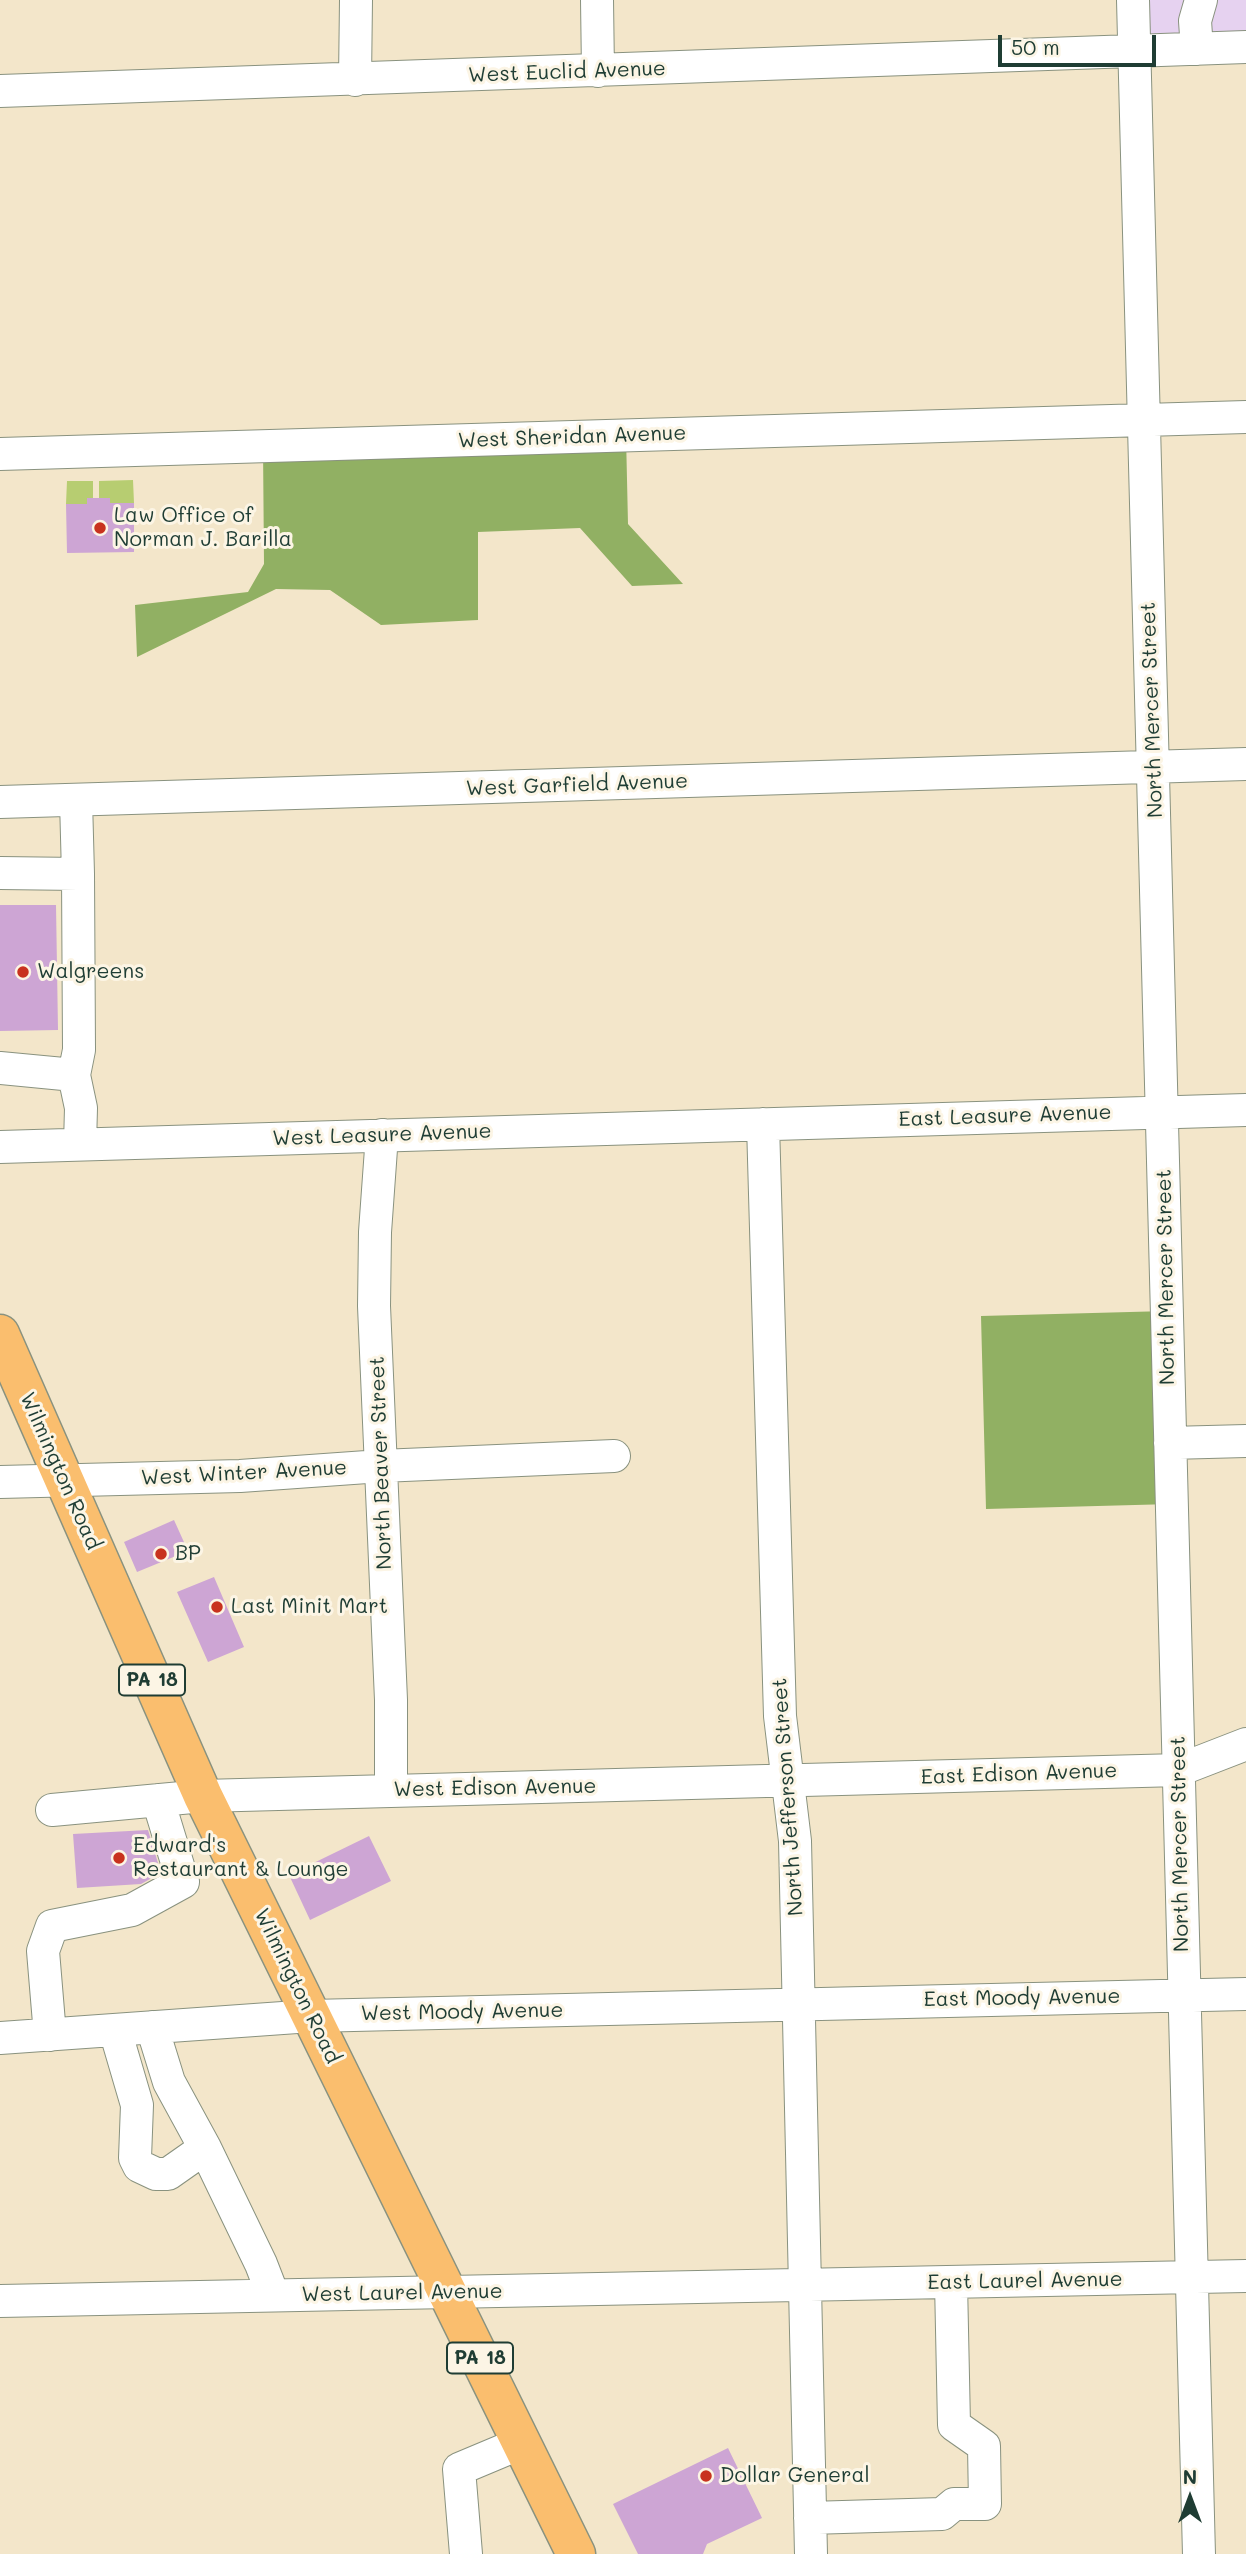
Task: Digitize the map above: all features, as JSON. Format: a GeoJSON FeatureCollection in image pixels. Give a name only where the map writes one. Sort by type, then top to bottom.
{"type":"FeatureCollection","features":[{"type":"Feature","properties":{"kind":"main road","name":"Wilmington Road"},"geometry":{"type":"LineString","coordinates":[[0,1334],[203,1796],[576,2554]]}},
{"type":"Feature","properties":{"kind":"street"},"geometry":{"type":"LineString","coordinates":[[355,80],[356,0]]}},
{"type":"Feature","properties":{"kind":"street"},"geometry":{"type":"LineString","coordinates":[[597,0],[598,71]]}},
{"type":"Feature","properties":{"kind":"street","name":"North Mercer Street"},"geometry":{"type":"LineString","coordinates":[[1133,0],[1199,2554]]}},
{"type":"Feature","properties":{"kind":"street"},"geometry":{"type":"LineString","coordinates":[[1197,49],[1195,21],[1201,0]]}},
{"type":"Feature","properties":{"kind":"street","name":"West Euclid Avenue"},"geometry":{"type":"LineString","coordinates":[[0,91],[1246,47]]}},
{"type":"Feature","properties":{"kind":"street","name":"West Sheridan Avenue"},"geometry":{"type":"LineString","coordinates":[[0,454],[1246,417]]}},
{"type":"Feature","properties":{"kind":"street","name":"West Garfield Avenue"},"geometry":{"type":"LineString","coordinates":[[0,802],[1246,764]]}},
{"type":"Feature","properties":{"kind":"street"},"geometry":{"type":"LineString","coordinates":[[76,800],[79,1050],[74,1075],[81,1108],[80,1144]]}},
{"type":"Feature","properties":{"kind":"street"},"geometry":{"type":"LineString","coordinates":[[0,873],[78,874]]}},
{"type":"Feature","properties":{"kind":"street"},"geometry":{"type":"LineString","coordinates":[[0,1068],[74,1075]]}},
{"type":"Feature","properties":{"kind":"street","name":"East Leasure Avenue"},"geometry":{"type":"LineString","coordinates":[[763,1124],[1246,1110]]}},
{"type":"Feature","properties":{"kind":"street","name":"West Leasure Avenue"},"geometry":{"type":"LineString","coordinates":[[0,1147],[763,1124]]}},
{"type":"Feature","properties":{"kind":"street","name":"North Jefferson Street"},"geometry":{"type":"LineString","coordinates":[[763,1124],[780,1716],[795,1841],[811,2554]]}},
{"type":"Feature","properties":{"kind":"street","name":"North Beaver Street"},"geometry":{"type":"LineString","coordinates":[[382,1135],[374,1232],[374,1282],[391,1700],[391,1791]]}},
{"type":"Feature","properties":{"kind":"street"},"geometry":{"type":"LineString","coordinates":[[1170,1443],[1246,1441]]}},
{"type":"Feature","properties":{"kind":"street","name":"West Winter Avenue"},"geometry":{"type":"LineString","coordinates":[[0,1482],[240,1476],[381,1466],[614,1456]]}},
{"type":"Feature","properties":{"kind":"street","name":"East Edison Avenue"},"geometry":{"type":"LineString","coordinates":[[788,1780],[1179,1770],[1246,1744]]}},
{"type":"Feature","properties":{"kind":"street","name":"West Edison Avenue"},"geometry":{"type":"LineString","coordinates":[[52,1810],[203,1796],[788,1780]]}},
{"type":"Feature","properties":{"kind":"street"},"geometry":{"type":"LineString","coordinates":[[50,2035],[43,1951],[52,1926],[132,1910],[183,1882],[158,1800]]}},
{"type":"Feature","properties":{"kind":"street","name":"East Moody Avenue"},"geometry":{"type":"LineString","coordinates":[[798,2003],[1246,1994]]}},
{"type":"Feature","properties":{"kind":"street","name":"West Moody Avenue"},"geometry":{"type":"LineString","coordinates":[[0,2038],[311,2015],[798,2003]]}},
{"type":"Feature","properties":{"kind":"street"},"geometry":{"type":"LineString","coordinates":[[152,2027],[169,2082],[205,2148],[274,2295]]}},
{"type":"Feature","properties":{"kind":"street"},"geometry":{"type":"LineString","coordinates":[[115,2030],[137,2105],[135,2158],[139,2166],[156,2174],[168,2174],[205,2148]]}},
{"type":"Feature","properties":{"kind":"street","name":"East Laurel Avenue"},"geometry":{"type":"LineString","coordinates":[[805,2285],[1246,2276]]}},
{"type":"Feature","properties":{"kind":"street"},"geometry":{"type":"LineString","coordinates":[[810,2518],[942,2514],[954,2504],[985,2504],[984,2446],[954,2425],[951,2282]]}},
{"type":"Feature","properties":{"kind":"street","name":"West Laurel Avenue"},"geometry":{"type":"LineString","coordinates":[[0,2301],[805,2285]]}},
{"type":"Feature","properties":{"kind":"street"},"geometry":{"type":"LineString","coordinates":[[466,2554],[459,2469],[521,2443]]}},
{"type":"Feature","properties":{"kind":"shaded area"},"geometry":{"type":"Polygon","coordinates":[[[1133,0],[1246,0],[1246,47],[1134,50],[1133,0]]]}},
{"type":"Feature","properties":{"kind":"green space"},"geometry":{"type":"Polygon","coordinates":[[[626,435],[628,524],[683,584],[632,586],[580,528],[478,532],[478,620],[381,625],[330,590],[276,589],[137,657],[135,605],[248,592],[264,564],[263,446],[626,435]]]}},
{"type":"Feature","properties":{"kind":"green space"},"geometry":{"type":"Polygon","coordinates":[[[133,480],[134,503],[110,503],[110,498],[99,498],[99,481],[133,480]]]}},
{"type":"Feature","properties":{"kind":"green space"},"geometry":{"type":"Polygon","coordinates":[[[67,481],[93,481],[93,498],[87,498],[87,504],[66,504],[67,481]]]}},
{"type":"Feature","properties":{"kind":"green space"},"geometry":{"type":"Polygon","coordinates":[[[1167,1311],[1172,1504],[986,1509],[981,1316],[1167,1311]]]}},
{"type":"Feature","properties":{"kind":"building","name":"Law Office of Norman J. Barilla"},"geometry":{"type":"Polygon","coordinates":[[[87,498],[110,498],[110,503],[134,503],[134,552],[67,553],[66,504],[87,504],[87,498]]]}},
{"type":"Feature","properties":{"kind":"building","name":"Walgreens"},"geometry":{"type":"Polygon","coordinates":[[[0,905],[56,905],[58,1030],[0,1031],[0,905]]]}},
{"type":"Feature","properties":{"kind":"building"},"geometry":{"type":"Polygon","coordinates":[[[174,1520],[188,1551],[137,1572],[124,1542],[174,1520]]]}},
{"type":"Feature","properties":{"kind":"building"},"geometry":{"type":"Polygon","coordinates":[[[214,1577],[244,1647],[208,1662],[177,1592],[214,1577]]]}},
{"type":"Feature","properties":{"kind":"building","name":"Edward's Restaurant & Lounge"},"geometry":{"type":"Polygon","coordinates":[[[148,1830],[161,1873],[141,1884],[77,1888],[73,1834],[148,1830]]]}},
{"type":"Feature","properties":{"kind":"building"},"geometry":{"type":"Polygon","coordinates":[[[369,1836],[391,1881],[310,1920],[289,1875],[369,1836]]]}},
{"type":"Feature","properties":{"kind":"building","name":"Dollar General"},"geometry":{"type":"Polygon","coordinates":[[[728,2448],[762,2518],[707,2544],[703,2554],[638,2554],[613,2504],[728,2448]]]}},
{"type":"Feature","properties":{"kind":"place","name":"Law Office of Norman J. Barilla"},"geometry":{"type":"Point","coordinates":[100,528]}},
{"type":"Feature","properties":{"kind":"place","name":"Walgreens"},"geometry":{"type":"Point","coordinates":[23,972]}},
{"type":"Feature","properties":{"kind":"place","name":"BP"},"geometry":{"type":"Point","coordinates":[161,1554]}},
{"type":"Feature","properties":{"kind":"place","name":"Last Minit Mart"},"geometry":{"type":"Point","coordinates":[217,1607]}},
{"type":"Feature","properties":{"kind":"place","name":"Edward's Restaurant & Lounge"},"geometry":{"type":"Point","coordinates":[119,1858]}},
{"type":"Feature","properties":{"kind":"place","name":"Dollar General"},"geometry":{"type":"Point","coordinates":[706,2476]}}]}
